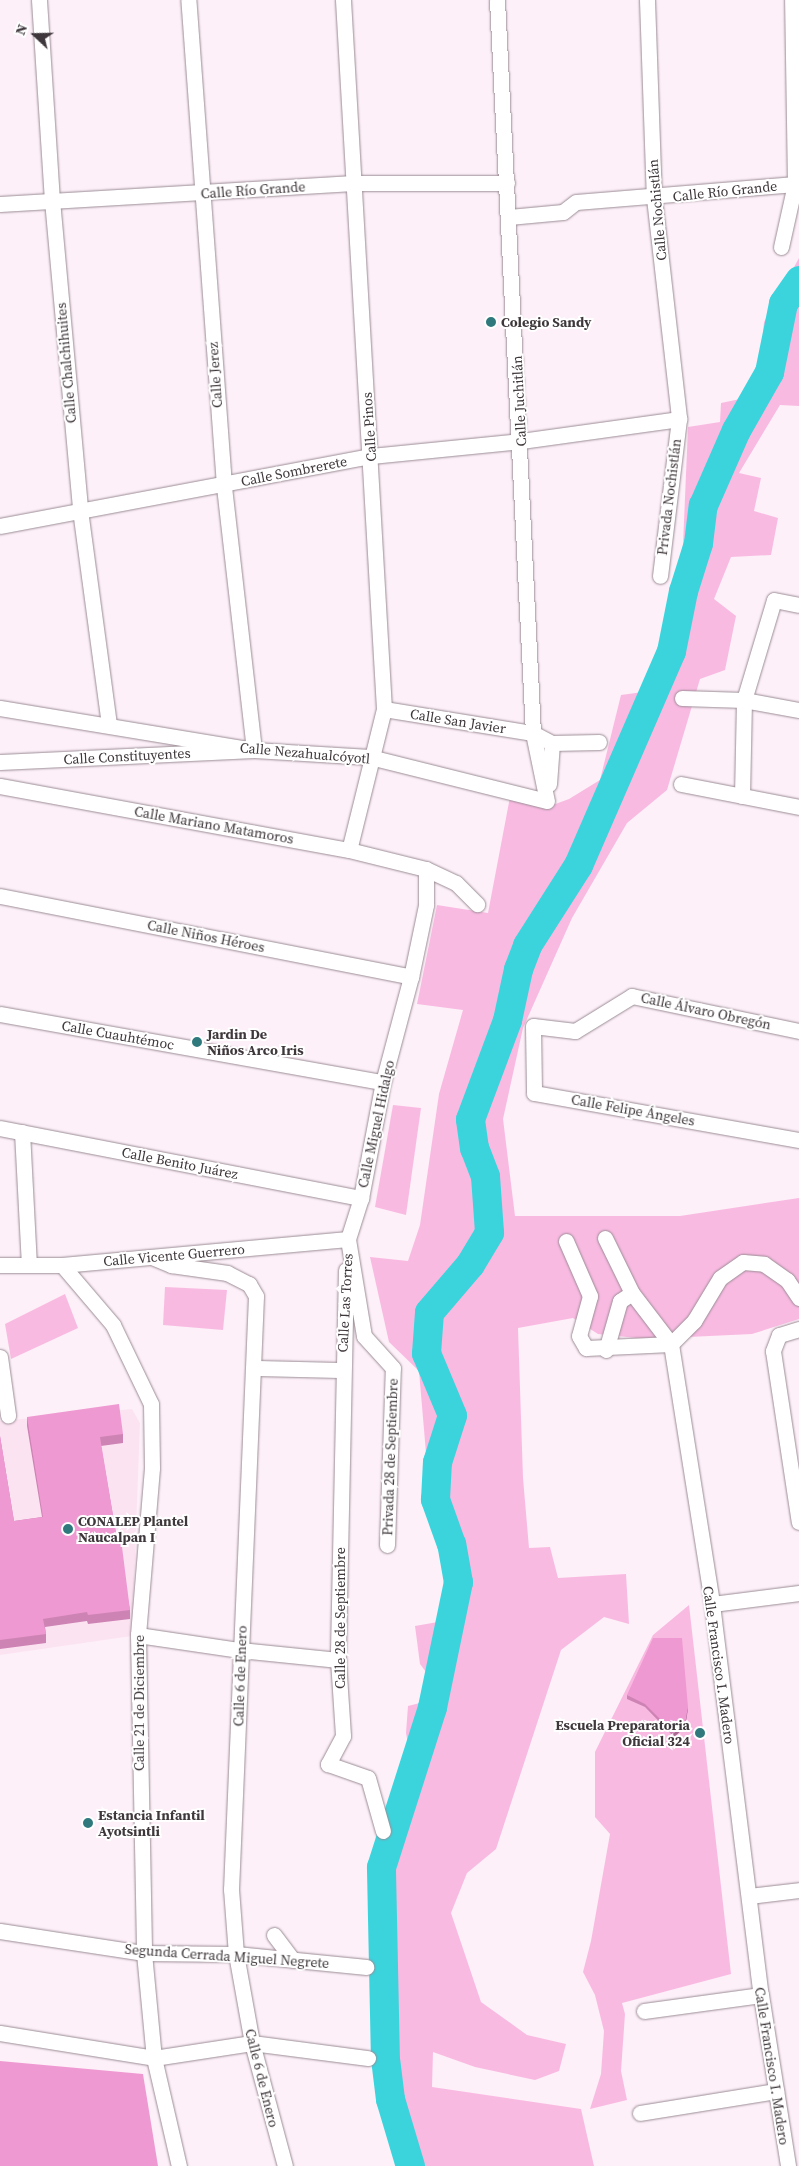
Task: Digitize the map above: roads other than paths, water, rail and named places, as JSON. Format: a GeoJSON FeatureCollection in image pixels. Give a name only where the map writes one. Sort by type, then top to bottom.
{"type":"FeatureCollection","features":[{"type":"Feature","properties":{"kind":"street","name":"Calle Chalchihuites"},"geometry":{"type":"LineString","coordinates":[[39,0],[52,200],[80,510],[109,724]]}},
{"type":"Feature","properties":{"kind":"street","name":"Calle Jerez"},"geometry":{"type":"LineString","coordinates":[[188,0],[224,485],[254,750]]}},
{"type":"Feature","properties":{"kind":"street","name":"Calle Pinos"},"geometry":{"type":"LineString","coordinates":[[342,0],[371,456],[384,709],[370,758],[349,850]]}},
{"type":"Feature","properties":{"kind":"street","name":"Calle Juchitlán"},"geometry":{"type":"LineString","coordinates":[[497,0],[521,441],[533,733],[547,801]]}},
{"type":"Feature","properties":{"kind":"street","name":"Calle Nochistlán"},"geometry":{"type":"LineString","coordinates":[[647,0],[654,198],[679,419]]}},
{"type":"Feature","properties":{"kind":"street"},"geometry":{"type":"LineString","coordinates":[[781,247],[794,184],[792,0]]}},
{"type":"Feature","properties":{"kind":"street","name":"Calle Río Grande"},"geometry":{"type":"LineString","coordinates":[[0,204],[353,184],[507,183]]}},
{"type":"Feature","properties":{"kind":"street","name":"Calle Río Grande"},"geometry":{"type":"LineString","coordinates":[[509,217],[563,212],[576,202],[654,198],[794,184]]}},
{"type":"Feature","properties":{"kind":"street","name":"Calle Sombrerete"},"geometry":{"type":"LineString","coordinates":[[0,526],[371,456],[521,441],[679,419]]}},
{"type":"Feature","properties":{"kind":"street","name":"Privada Nochistlán"},"geometry":{"type":"LineString","coordinates":[[660,576],[679,419]]}},
{"type":"Feature","properties":{"kind":"street"},"geometry":{"type":"LineString","coordinates":[[742,796],[744,700],[774,600],[799,605]]}},
{"type":"Feature","properties":{"kind":"street"},"geometry":{"type":"LineString","coordinates":[[682,698],[744,700],[799,710]]}},
{"type":"Feature","properties":{"kind":"street","name":"Calle Nezahualcóyotl"},"geometry":{"type":"LineString","coordinates":[[0,708],[109,724],[254,750],[370,758],[547,801]]}},
{"type":"Feature","properties":{"kind":"street","name":"Calle San Javier"},"geometry":{"type":"LineString","coordinates":[[384,709],[533,733],[552,743]]}},
{"type":"Feature","properties":{"kind":"street"},"geometry":{"type":"LineString","coordinates":[[547,801],[552,743],[599,742]]}},
{"type":"Feature","properties":{"kind":"street","name":"Calle Constituyentes"},"geometry":{"type":"LineString","coordinates":[[0,762],[254,750]]}},
{"type":"Feature","properties":{"kind":"street"},"geometry":{"type":"LineString","coordinates":[[681,784],[799,807]]}},
{"type":"Feature","properties":{"kind":"street","name":"Calle Mariano Matamoros"},"geometry":{"type":"LineString","coordinates":[[0,786],[349,850],[426,870],[456,883],[477,904]]}},
{"type":"Feature","properties":{"kind":"street","name":"Calle Miguel Hidalgo"},"geometry":{"type":"LineString","coordinates":[[393,1368],[364,1336],[348,1239],[361,1198],[383,1082],[411,977],[426,905],[426,870]]}},
{"type":"Feature","properties":{"kind":"street","name":"Calle Niños Héroes"},"geometry":{"type":"LineString","coordinates":[[0,896],[411,977]]}},
{"type":"Feature","properties":{"kind":"street","name":"Calle Álvaro Obregón"},"geometry":{"type":"LineString","coordinates":[[533,1026],[575,1032],[632,996],[799,1031]]}},
{"type":"Feature","properties":{"kind":"street","name":"Calle Cuauhtémoc"},"geometry":{"type":"LineString","coordinates":[[0,1014],[383,1082]]}},
{"type":"Feature","properties":{"kind":"street","name":"Calle Felipe Ángeles"},"geometry":{"type":"LineString","coordinates":[[533,1026],[534,1093],[799,1140]]}},
{"type":"Feature","properties":{"kind":"street","name":"Calle Benito Juárez"},"geometry":{"type":"LineString","coordinates":[[0,1128],[361,1198]]}},
{"type":"Feature","properties":{"kind":"street"},"geometry":{"type":"LineString","coordinates":[[22,1132],[30,1264]]}},
{"type":"Feature","properties":{"kind":"street"},"geometry":{"type":"LineString","coordinates":[[604,1238],[632,1293],[671,1344]]}},
{"type":"Feature","properties":{"kind":"street","name":"Calle Vicente Guerrero"},"geometry":{"type":"LineString","coordinates":[[0,1265],[62,1265],[348,1239]]}},
{"type":"Feature","properties":{"kind":"street","name":"Calle Las Torres"},"geometry":{"type":"LineString","coordinates":[[255,1368],[342,1370],[348,1239]]}},
{"type":"Feature","properties":{"kind":"street"},"geometry":{"type":"LineString","coordinates":[[566,1241],[590,1296],[579,1336],[586,1348],[606,1350],[671,1344],[694,1321],[720,1278],[743,1262],[764,1264],[787,1280],[799,1298]]}},
{"type":"Feature","properties":{"kind":"street","name":"Calle 6 de Enero"},"geometry":{"type":"LineString","coordinates":[[152,1257],[171,1265],[227,1272],[249,1284],[256,1296],[255,1368],[240,1650],[231,1889],[236,1954],[252,2043],[285,2166]]}},
{"type":"Feature","properties":{"kind":"street","name":"Calle 21 de Diciembre"},"geometry":{"type":"LineString","coordinates":[[62,1265],[113,1325],[151,1404],[152,1468],[138,1635],[144,1953],[154,2058],[179,2166]]}},
{"type":"Feature","properties":{"kind":"street"},"geometry":{"type":"LineString","coordinates":[[606,1350],[620,1301],[632,1293]]}},
{"type":"Feature","properties":{"kind":"street"},"geometry":{"type":"LineString","coordinates":[[792,1330],[776,1341],[773,1351],[799,1522]]}},
{"type":"Feature","properties":{"kind":"street","name":"Calle Francisco I. Madero"},"geometry":{"type":"LineString","coordinates":[[671,1344],[712,1604],[761,1994],[788,2166]]}},
{"type":"Feature","properties":{"kind":"street"},"geometry":{"type":"LineString","coordinates":[[0,1357],[8,1415]]}},
{"type":"Feature","properties":{"kind":"street","name":"Privada 28 de Septiembre"},"geometry":{"type":"LineString","coordinates":[[387,1545],[393,1368]]}},
{"type":"Feature","properties":{"kind":"street","name":"Calle 28 de Septiembre"},"geometry":{"type":"LineString","coordinates":[[342,1370],[338,1660],[343,1736],[328,1764],[368,1778],[383,1830]]}},
{"type":"Feature","properties":{"kind":"street"},"geometry":{"type":"LineString","coordinates":[[712,1604],[799,1593]]}},
{"type":"Feature","properties":{"kind":"street"},"geometry":{"type":"LineString","coordinates":[[138,1635],[240,1650],[338,1660]]}},
{"type":"Feature","properties":{"kind":"street"},"geometry":{"type":"LineString","coordinates":[[749,1896],[799,1890]]}},
{"type":"Feature","properties":{"kind":"street","name":"Segunda Cerrada Miguel Negrete"},"geometry":{"type":"LineString","coordinates":[[0,1931],[144,1953],[236,1954],[366,1967]]}},
{"type":"Feature","properties":{"kind":"street"},"geometry":{"type":"LineString","coordinates":[[274,1935],[293,1960]]}},
{"type":"Feature","properties":{"kind":"street"},"geometry":{"type":"LineString","coordinates":[[644,2011],[761,1994]]}},
{"type":"Feature","properties":{"kind":"street"},"geometry":{"type":"LineString","coordinates":[[0,2033],[154,2058],[252,2043],[368,2058]]}},
{"type":"Feature","properties":{"kind":"street"},"geometry":{"type":"LineString","coordinates":[[640,2113],[776,2091]]}},
{"type":"Feature","properties":{"kind":"waterway"},"geometry":{"type":"LineString","coordinates":[[410,2166],[390,2099],[385,2061],[381,1867],[432,1707],[458,1582],[451,1544],[435,1499],[437,1462],[452,1415],[426,1353],[429,1312],[470,1264],[489,1232],[485,1176],[474,1148],[470,1119],[507,1020],[518,969],[527,945],[578,865],[671,651],[683,591],[698,543],[703,505],[736,430],[769,372],[783,303],[799,280]]}},
{"type":"Feature","properties":{"kind":"place","name":"Colegio Sandy"},"geometry":{"type":"Point","coordinates":[491,322]}},
{"type":"Feature","properties":{"kind":"place","name":"Jardin De Niños Arco Iris"},"geometry":{"type":"Point","coordinates":[197,1042]}},
{"type":"Feature","properties":{"kind":"place","name":"CONALEP Plantel Naucalpan I"},"geometry":{"type":"Point","coordinates":[68,1529]}},
{"type":"Feature","properties":{"kind":"place","name":"Escuela Preparatoria Oficial 324"},"geometry":{"type":"Point","coordinates":[700,1733]}},
{"type":"Feature","properties":{"kind":"place","name":"Estancia Infantil Ayotsintli"},"geometry":{"type":"Point","coordinates":[88,1823]}}]}
